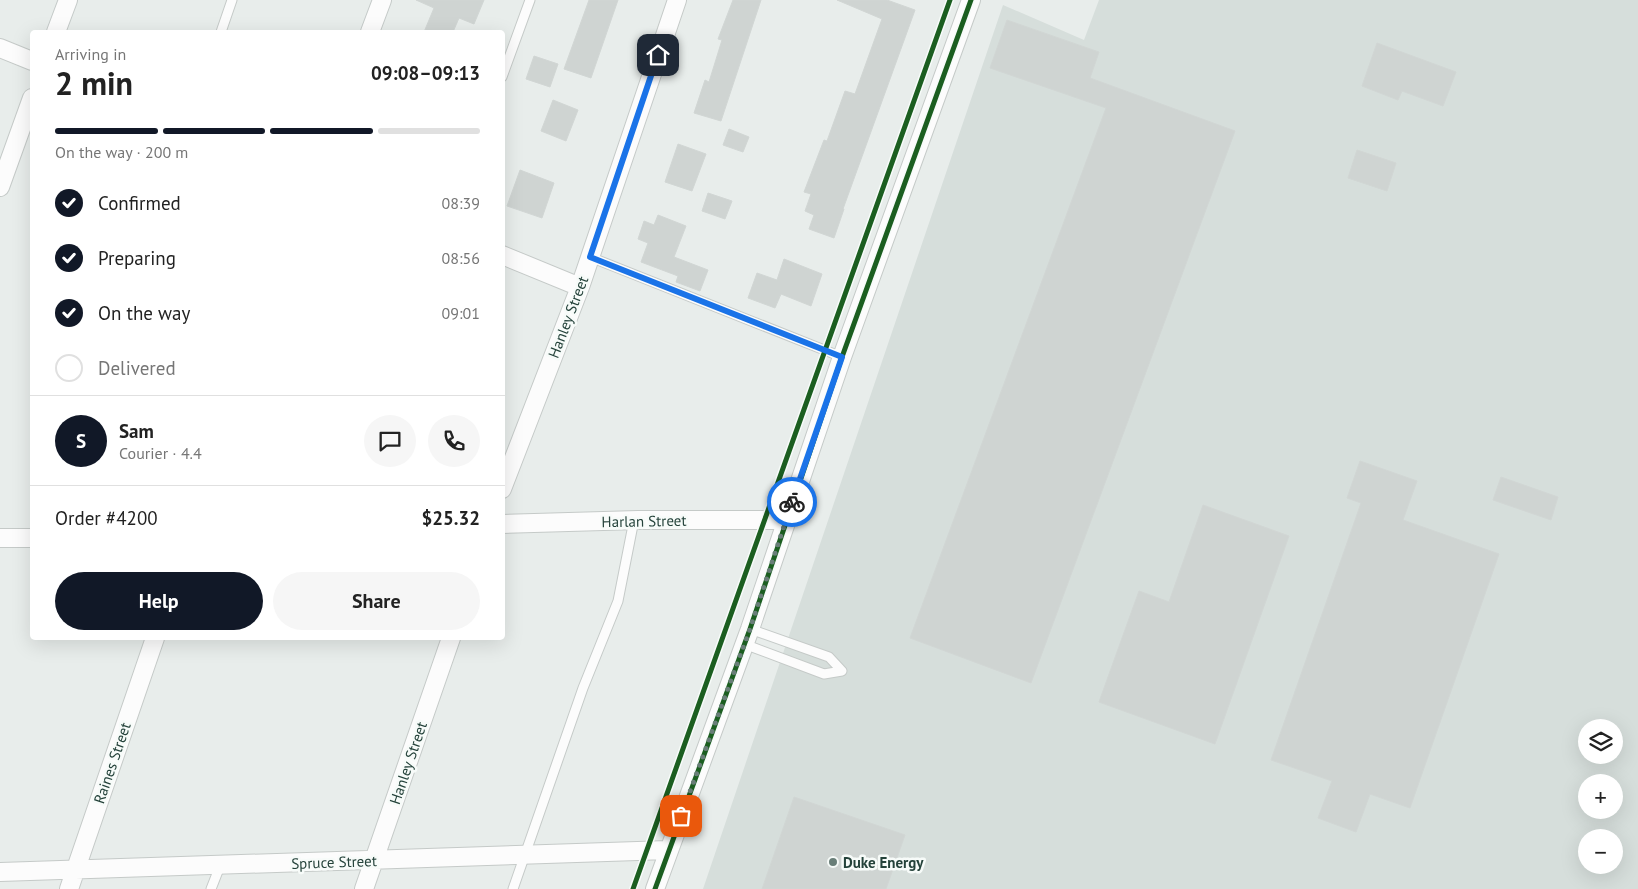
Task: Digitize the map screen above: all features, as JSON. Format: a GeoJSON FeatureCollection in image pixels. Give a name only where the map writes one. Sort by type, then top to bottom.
{"type":"FeatureCollection","features":[{"type":"Feature","properties":{"kind":"street"},"geometry":{"type":"LineString","coordinates":[[57,30],[68,0]]}},
{"type":"Feature","properties":{"kind":"street"},"geometry":{"type":"LineString","coordinates":[[371,30],[382,0]]}},
{"type":"Feature","properties":{"kind":"street","name":"Hanley Street"},"geometry":{"type":"LineString","coordinates":[[505,481],[580,287],[677,0]]}},
{"type":"Feature","properties":{"kind":"street"},"geometry":{"type":"LineString","coordinates":[[654,889],[747,636],[842,357],[971,0]]}},
{"type":"Feature","properties":{"kind":"street"},"geometry":{"type":"LineString","coordinates":[[0,48],[30,60]]}},
{"type":"Feature","properties":{"kind":"street"},"geometry":{"type":"LineString","coordinates":[[0,188],[30,104]]}},
{"type":"Feature","properties":{"kind":"street"},"geometry":{"type":"LineString","coordinates":[[505,256],[580,287]]}},
{"type":"Feature","properties":{"kind":"street","name":"Harlan Street"},"geometry":{"type":"LineString","coordinates":[[505,524],[634,520],[786,520]]}},
{"type":"Feature","properties":{"kind":"street"},"geometry":{"type":"LineString","coordinates":[[0,538],[30,538]]}},
{"type":"Feature","properties":{"kind":"street","name":"Raines Street"},"geometry":{"type":"LineString","coordinates":[[69,889],[153,640]]}},
{"type":"Feature","properties":{"kind":"street","name":"Hanley Street"},"geometry":{"type":"LineString","coordinates":[[364,889],[450,640]]}},
{"type":"Feature","properties":{"kind":"street","name":"Spruce Street"},"geometry":{"type":"LineString","coordinates":[[0,872],[668,850]]}},
{"type":"Feature","properties":{"kind":"lane"},"geometry":{"type":"LineString","coordinates":[[222,30],[232,0]]}},
{"type":"Feature","properties":{"kind":"lane"},"geometry":{"type":"LineString","coordinates":[[505,69],[530,0]]}},
{"type":"Feature","properties":{"kind":"lane"},"geometry":{"type":"LineString","coordinates":[[590,257],[842,357]]}},
{"type":"Feature","properties":{"kind":"lane"},"geometry":{"type":"LineString","coordinates":[[513,889],[583,688],[618,601],[634,520]]}},
{"type":"Feature","properties":{"kind":"lane"},"geometry":{"type":"LineString","coordinates":[[747,636],[829,657],[842,671],[824,674],[747,636]]}},
{"type":"Feature","properties":{"kind":"lane"},"geometry":{"type":"LineString","coordinates":[[211,889],[220,866]]}},
{"type":"Feature","properties":{"kind":"shaded area","name":"Duke Energy"},"geometry":{"type":"Polygon","coordinates":[[[1099,0],[1638,0],[1638,889],[703,889],[1003,5],[1084,40],[1099,0]]]}},
{"type":"Feature","properties":{"kind":"building"},"geometry":{"type":"Polygon","coordinates":[[[416,0],[484,0],[474,24],[459,18],[454,30],[425,30],[434,8],[416,0]]]}},
{"type":"Feature","properties":{"kind":"building"},"geometry":{"type":"Polygon","coordinates":[[[589,0],[618,0],[591,78],[564,69],[589,0]]]}},
{"type":"Feature","properties":{"kind":"building"},"geometry":{"type":"Polygon","coordinates":[[[733,0],[761,0],[721,121],[694,113],[705,80],[709,82],[722,40],[718,39],[733,0]]]}},
{"type":"Feature","properties":{"kind":"building"},"geometry":{"type":"Polygon","coordinates":[[[837,0],[887,0],[915,10],[834,238],[809,229],[814,215],[805,211],[811,194],[804,192],[824,140],[827,141],[845,91],[855,94],[882,19],[837,0]]]}},
{"type":"Feature","properties":{"kind":"building"},"geometry":{"type":"Polygon","coordinates":[[[1007,20],[1099,52],[1090,78],[1235,131],[1031,683],[910,638],[1106,108],[990,68],[1007,20]]]}},
{"type":"Feature","properties":{"kind":"building"},"geometry":{"type":"Polygon","coordinates":[[[1377,43],[1456,72],[1443,106],[1402,91],[1398,100],[1362,86],[1377,43]]]}},
{"type":"Feature","properties":{"kind":"building"},"geometry":{"type":"Polygon","coordinates":[[[534,56],[558,64],[550,87],[526,79],[534,56]]]}},
{"type":"Feature","properties":{"kind":"building"},"geometry":{"type":"Polygon","coordinates":[[[553,100],[578,110],[566,141],[541,131],[553,100]]]}},
{"type":"Feature","properties":{"kind":"building"},"geometry":{"type":"Polygon","coordinates":[[[729,129],[749,137],[743,152],[723,145],[729,129]]]}},
{"type":"Feature","properties":{"kind":"building"},"geometry":{"type":"Polygon","coordinates":[[[678,144],[706,154],[692,191],[665,182],[678,144]]]}},
{"type":"Feature","properties":{"kind":"building"},"geometry":{"type":"Polygon","coordinates":[[[1357,150],[1396,163],[1387,191],[1348,178],[1357,150]]]}},
{"type":"Feature","properties":{"kind":"building"},"geometry":{"type":"Polygon","coordinates":[[[520,170],[554,183],[542,218],[507,206],[520,170]]]}},
{"type":"Feature","properties":{"kind":"building"},"geometry":{"type":"Polygon","coordinates":[[[708,193],[732,201],[725,219],[702,211],[708,193]]]}},
{"type":"Feature","properties":{"kind":"building"},"geometry":{"type":"Polygon","coordinates":[[[658,215],[686,226],[674,257],[708,270],[700,291],[676,282],[678,276],[641,262],[648,243],[638,239],[644,221],[654,225],[658,215]]]}},
{"type":"Feature","properties":{"kind":"building"},"geometry":{"type":"Polygon","coordinates":[[[784,259],[822,274],[811,306],[781,294],[775,308],[748,298],[757,273],[777,280],[784,259]]]}},
{"type":"Feature","properties":{"kind":"building"},"geometry":{"type":"Polygon","coordinates":[[[1360,461],[1417,481],[1403,520],[1499,554],[1410,808],[1370,794],[1356,832],[1318,818],[1332,781],[1271,760],[1361,503],[1347,498],[1360,461]]]}},
{"type":"Feature","properties":{"kind":"building"},"geometry":{"type":"Polygon","coordinates":[[[1501,477],[1558,497],[1551,520],[1493,500],[1501,477]]]}},
{"type":"Feature","properties":{"kind":"building"},"geometry":{"type":"Polygon","coordinates":[[[1203,505],[1289,536],[1215,744],[1099,702],[1139,591],[1169,602],[1203,505]]]}},
{"type":"Feature","properties":{"kind":"building","name":"Duke Energy"},"geometry":{"type":"Polygon","coordinates":[[[794,797],[905,835],[886,889],[762,889],[794,797]]]}},
{"type":"Feature","properties":{"kind":"cycle path"},"geometry":{"type":"LineString","coordinates":[[633,889],[950,0]]}},
{"type":"Feature","properties":{"kind":"cycle path"},"geometry":{"type":"LineString","coordinates":[[655,889],[750,629],[842,357],[971,0]]}},
{"type":"Feature","properties":{"kind":"way so far"},"geometry":{"type":"LineString","coordinates":[[681,816],[750,629],[792,502]]}},
{"type":"Feature","properties":{"kind":"place","name":"Duke Energy"},"geometry":{"type":"Point","coordinates":[833,862]}},
{"type":"Feature","properties":{"kind":"route"},"geometry":{"type":"LineString","coordinates":[[658,55],[590,257],[842,357],[792,502]]}}]}
